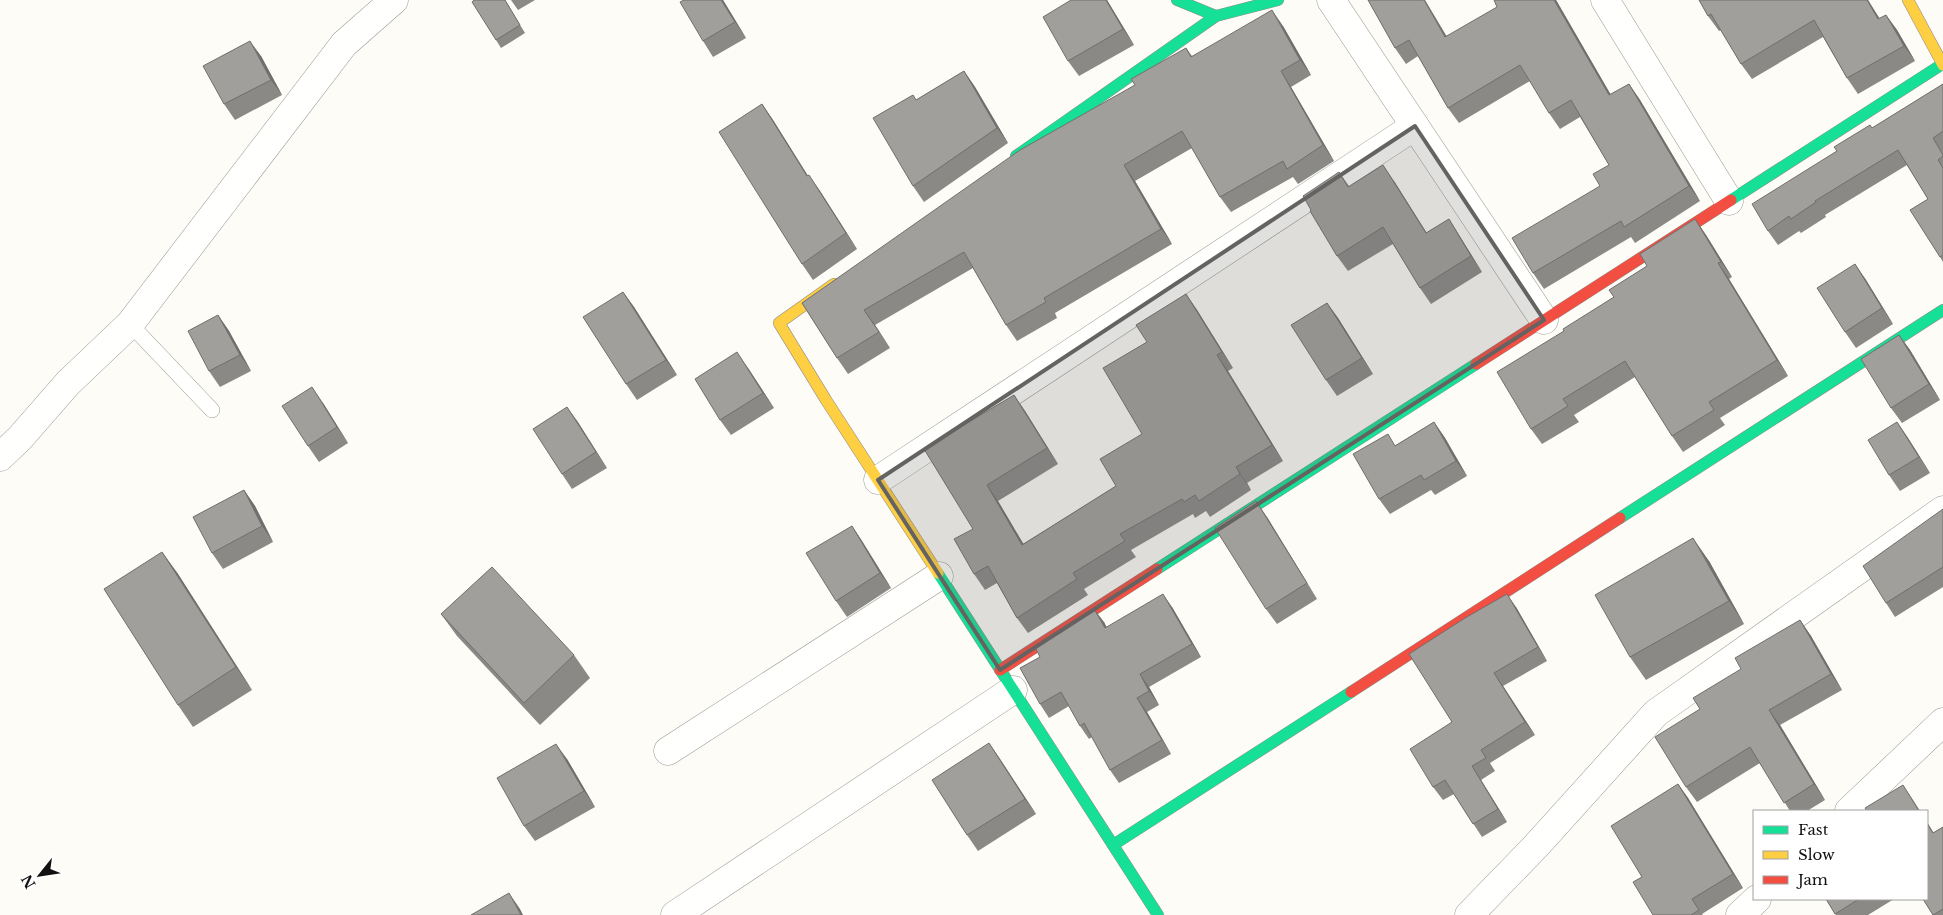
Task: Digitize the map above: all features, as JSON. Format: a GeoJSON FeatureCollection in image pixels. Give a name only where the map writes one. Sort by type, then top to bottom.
{"type":"FeatureCollection","features":[{"type":"Feature","properties":{"kind":"street"},"geometry":{"type":"LineString","coordinates":[[0,457],[20,438],[68,383],[130,324],[344,44],[394,0]]}},
{"type":"Feature","properties":{"kind":"street"},"geometry":{"type":"LineString","coordinates":[[1177,0],[1216,16]]}},
{"type":"Feature","properties":{"kind":"street"},"geometry":{"type":"LineString","coordinates":[[1005,164],[1216,16],[1278,0]]}},
{"type":"Feature","properties":{"kind":"street"},"geometry":{"type":"LineString","coordinates":[[1332,0],[1544,320]]}},
{"type":"Feature","properties":{"kind":"street"},"geometry":{"type":"LineString","coordinates":[[1605,0],[1729,201]]}},
{"type":"Feature","properties":{"kind":"street"},"geometry":{"type":"LineString","coordinates":[[675,915],[1006,680],[1544,320],[1942,65],[1908,0]]}},
{"type":"Feature","properties":{"kind":"street"},"geometry":{"type":"LineString","coordinates":[[878,480],[1415,126]]}},
{"type":"Feature","properties":{"kind":"street"},"geometry":{"type":"LineString","coordinates":[[843,277],[779,323],[939,576],[1158,915]]}},
{"type":"Feature","properties":{"kind":"street"},"geometry":{"type":"LineString","coordinates":[[1113,845],[1943,310]]}},
{"type":"Feature","properties":{"kind":"street"},"geometry":{"type":"LineString","coordinates":[[1468,915],[1536,846],[1656,713],[1943,510]]}},
{"type":"Feature","properties":{"kind":"street"},"geometry":{"type":"LineString","coordinates":[[668,751],[939,576]]}},
{"type":"Feature","properties":{"kind":"street"},"geometry":{"type":"LineString","coordinates":[[1850,810],[1943,722]]}},
{"type":"Feature","properties":{"kind":"street"},"geometry":{"type":"LineString","coordinates":[[1740,915],[1756,900]]}},
{"type":"Feature","properties":{"kind":"lane"},"geometry":{"type":"LineString","coordinates":[[130,324],[212,410]]}},
{"type":"Feature","properties":{"kind":"highlighted area"},"geometry":{"type":"Polygon","coordinates":[[[1415,126],[1544,320],[1000,670],[878,480],[1415,126]]]}},
{"type":"Feature","properties":{"kind":"building"},"geometry":{"type":"Polygon","coordinates":[[[474,0],[505,0],[520,25],[496,40],[472,2],[474,0]]]}},
{"type":"Feature","properties":{"kind":"building"},"geometry":{"type":"Polygon","coordinates":[[[684,0],[721,0],[735,22],[703,41],[680,2],[684,0]]]}},
{"type":"Feature","properties":{"kind":"building"},"geometry":{"type":"Polygon","coordinates":[[[1071,0],[1106,0],[1123,29],[1068,61],[1043,17],[1071,0]]]}},
{"type":"Feature","properties":{"kind":"building"},"geometry":{"type":"Polygon","coordinates":[[[1368,0],[1424,0],[1445,37],[1497,7],[1494,0],[1554,0],[1609,95],[1629,84],[1689,186],[1624,227],[1621,221],[1533,273],[1512,238],[1600,186],[1593,174],[1609,165],[1571,100],[1549,113],[1520,65],[1448,108],[1409,40],[1395,48],[1368,0]]]}},
{"type":"Feature","properties":{"kind":"building"},"geometry":{"type":"Polygon","coordinates":[[[1699,0],[1867,0],[1878,19],[1886,15],[1904,46],[1847,78],[1814,20],[1741,64],[1711,14],[1708,16],[1699,0]]]}},
{"type":"Feature","properties":{"kind":"building"},"geometry":{"type":"Polygon","coordinates":[[[1272,10],[1300,60],[1281,71],[1323,145],[1287,169],[1283,161],[1220,197],[1182,131],[1124,165],[1161,229],[1044,298],[1046,302],[1006,325],[964,252],[864,310],[879,332],[837,358],[802,303],[1020,150],[1135,85],[1131,79],[1186,48],[1191,57],[1272,10]]]}},
{"type":"Feature","properties":{"kind":"building"},"geometry":{"type":"Polygon","coordinates":[[[250,41],[271,80],[224,104],[203,66],[250,41]]]}},
{"type":"Feature","properties":{"kind":"building"},"geometry":{"type":"Polygon","coordinates":[[[964,71],[997,128],[913,186],[873,118],[913,95],[916,100],[964,71]]]}},
{"type":"Feature","properties":{"kind":"building"},"geometry":{"type":"Polygon","coordinates":[[[1943,84],[1943,131],[1933,138],[1943,155],[1938,160],[1943,168],[1943,255],[1940,257],[1910,210],[1928,199],[1898,150],[1815,201],[1791,219],[1789,216],[1768,231],[1752,204],[1837,151],[1834,147],[1870,125],[1872,128],[1943,84]]]}},
{"type":"Feature","properties":{"kind":"building"},"geometry":{"type":"Polygon","coordinates":[[[762,104],[807,176],[809,175],[846,233],[802,264],[719,132],[762,104]]]}},
{"type":"Feature","properties":{"kind":"building"},"geometry":{"type":"Polygon","coordinates":[[[1383,165],[1426,233],[1449,219],[1471,256],[1420,288],[1383,227],[1337,256],[1303,196],[1339,172],[1348,187],[1383,165]]]}},
{"type":"Feature","properties":{"kind":"building"},"geometry":{"type":"Polygon","coordinates":[[[1695,219],[1721,262],[1718,263],[1777,360],[1709,402],[1714,410],[1672,436],[1625,361],[1563,399],[1568,406],[1531,429],[1497,372],[1564,331],[1563,329],[1614,297],[1609,290],[1647,266],[1640,254],[1695,219]]]}},
{"type":"Feature","properties":{"kind":"building"},"geometry":{"type":"Polygon","coordinates":[[[1855,264],[1882,308],[1845,332],[1817,288],[1855,264]]]}},
{"type":"Feature","properties":{"kind":"building"},"geometry":{"type":"Polygon","coordinates":[[[623,292],[666,360],[626,384],[583,317],[623,292]]]}},
{"type":"Feature","properties":{"kind":"building"},"geometry":{"type":"Polygon","coordinates":[[[1186,294],[1222,352],[1217,355],[1272,445],[1236,467],[1240,474],[1199,501],[1195,495],[1184,502],[1182,499],[1120,534],[1125,541],[1073,573],[1077,579],[1017,618],[988,566],[974,574],[954,539],[973,529],[924,449],[1014,395],[1047,448],[987,485],[1022,545],[1116,486],[1100,459],[1142,434],[1103,368],[1147,342],[1136,325],[1186,294]]]}},
{"type":"Feature","properties":{"kind":"building"},"geometry":{"type":"Polygon","coordinates":[[[1327,303],[1362,358],[1326,380],[1291,325],[1327,303]]]}},
{"type":"Feature","properties":{"kind":"building"},"geometry":{"type":"Polygon","coordinates":[[[218,315],[240,355],[209,371],[188,331],[218,315]]]}},
{"type":"Feature","properties":{"kind":"building"},"geometry":{"type":"Polygon","coordinates":[[[1899,335],[1929,384],[1891,408],[1861,359],[1899,335]]]}},
{"type":"Feature","properties":{"kind":"building"},"geometry":{"type":"Polygon","coordinates":[[[737,352],[763,393],[720,420],[695,379],[737,352]]]}},
{"type":"Feature","properties":{"kind":"building"},"geometry":{"type":"Polygon","coordinates":[[[312,387],[337,427],[308,446],[282,406],[312,387]]]}},
{"type":"Feature","properties":{"kind":"building"},"geometry":{"type":"Polygon","coordinates":[[[567,407],[596,452],[562,474],[533,429],[567,407]]]}},
{"type":"Feature","properties":{"kind":"building"},"geometry":{"type":"Polygon","coordinates":[[[1434,422],[1456,461],[1424,480],[1421,475],[1379,499],[1353,454],[1388,434],[1395,446],[1434,422]]]}},
{"type":"Feature","properties":{"kind":"building"},"geometry":{"type":"Polygon","coordinates":[[[1897,422],[1919,457],[1889,475],[1868,440],[1897,422]]]}},
{"type":"Feature","properties":{"kind":"building"},"geometry":{"type":"Polygon","coordinates":[[[244,490],[262,526],[212,553],[193,517],[244,490]]]}},
{"type":"Feature","properties":{"kind":"building"},"geometry":{"type":"Polygon","coordinates":[[[1256,501],[1307,583],[1266,609],[1215,528],[1256,501]]]}},
{"type":"Feature","properties":{"kind":"building"},"geometry":{"type":"Polygon","coordinates":[[[1943,509],[1943,567],[1886,603],[1863,566],[1943,509]]]}},
{"type":"Feature","properties":{"kind":"building"},"geometry":{"type":"Polygon","coordinates":[[[852,526],[880,573],[836,601],[806,553],[852,526]]]}},
{"type":"Feature","properties":{"kind":"building"},"geometry":{"type":"Polygon","coordinates":[[[1693,538],[1729,601],[1630,657],[1595,595],[1693,538]]]}},
{"type":"Feature","properties":{"kind":"building"},"geometry":{"type":"Polygon","coordinates":[[[162,552],[236,667],[178,705],[104,589],[162,552]]]}},
{"type":"Feature","properties":{"kind":"building"},"geometry":{"type":"Polygon","coordinates":[[[492,567],[574,655],[524,703],[441,614],[492,567]]]}},
{"type":"Feature","properties":{"kind":"building"},"geometry":{"type":"Polygon","coordinates":[[[1163,594],[1192,644],[1140,674],[1149,691],[1137,698],[1162,740],[1110,770],[1084,723],[1080,726],[1061,692],[1040,704],[1020,668],[1040,657],[1035,647],[1094,609],[1105,628],[1163,594]]]}},
{"type":"Feature","properties":{"kind":"building"},"geometry":{"type":"Polygon","coordinates":[[[1507,594],[1538,647],[1494,673],[1525,722],[1481,750],[1486,758],[1472,766],[1498,809],[1473,824],[1445,780],[1433,787],[1410,749],[1452,722],[1409,654],[1507,594]]]}},
{"type":"Feature","properties":{"kind":"building"},"geometry":{"type":"Polygon","coordinates":[[[1800,620],[1831,674],[1769,710],[1814,784],[1784,803],[1750,747],[1686,787],[1655,737],[1700,709],[1693,698],[1741,669],[1735,658],[1800,620]]]}},
{"type":"Feature","properties":{"kind":"building"},"geometry":{"type":"Polygon","coordinates":[[[989,743],[1025,799],[967,835],[932,780],[989,743]]]}},
{"type":"Feature","properties":{"kind":"building"},"geometry":{"type":"Polygon","coordinates":[[[556,744],[584,791],[524,826],[497,778],[556,744]]]}},
{"type":"Feature","properties":{"kind":"building"},"geometry":{"type":"Polygon","coordinates":[[[1678,784],[1733,874],[1692,899],[1699,910],[1691,915],[1653,915],[1633,882],[1642,877],[1611,826],[1678,784]]]}},
{"type":"Feature","properties":{"kind":"building"},"geometry":{"type":"Polygon","coordinates":[[[1903,785],[1918,810],[1866,810],[1865,808],[1903,785]]]}},
{"type":"Feature","properties":{"kind":"building"},"geometry":{"type":"Polygon","coordinates":[[[1928,826],[1933,833],[1943,827],[1943,909],[1933,915],[1924,900],[1928,900],[1928,826]]]}},
{"type":"Feature","properties":{"kind":"building"},"geometry":{"type":"Polygon","coordinates":[[[509,893],[521,915],[471,915],[509,893]]]}},
{"type":"Feature","properties":{"kind":"building"},"geometry":{"type":"Polygon","coordinates":[[[1827,900],[1857,900],[1835,914],[1827,900]]]}},
{"type":"Feature","properties":{"kind":"traffic: fast"},"geometry":{"type":"LineString","coordinates":[[1177,0],[1216,16]]}},
{"type":"Feature","properties":{"kind":"traffic: fast"},"geometry":{"type":"LineString","coordinates":[[1016,156],[1216,16],[1278,0]]}},
{"type":"Feature","properties":{"kind":"traffic: fast"},"geometry":{"type":"LineString","coordinates":[[1731,200],[1941,65]]}},
{"type":"Feature","properties":{"kind":"traffic: fast"},"geometry":{"type":"LineString","coordinates":[[1620,518],[1943,310]]}},
{"type":"Feature","properties":{"kind":"traffic: fast"},"geometry":{"type":"LineString","coordinates":[[1157,569],[1476,364]]}},
{"type":"Feature","properties":{"kind":"traffic: fast"},"geometry":{"type":"LineString","coordinates":[[938,573],[1158,915]]}},
{"type":"Feature","properties":{"kind":"traffic: fast"},"geometry":{"type":"LineString","coordinates":[[1113,845],[1351,692]]}},
{"type":"Feature","properties":{"kind":"traffic: slow"},"geometry":{"type":"LineString","coordinates":[[1908,0],[1943,65]]}},
{"type":"Feature","properties":{"kind":"traffic: slow"},"geometry":{"type":"LineString","coordinates":[[834,284],[779,323],[826,400],[938,573]]}},
{"type":"Feature","properties":{"kind":"traffic: jam"},"geometry":{"type":"LineString","coordinates":[[1476,364],[1731,200]]}},
{"type":"Feature","properties":{"kind":"traffic: jam"},"geometry":{"type":"LineString","coordinates":[[1351,692],[1620,518]]}},
{"type":"Feature","properties":{"kind":"traffic: jam"},"geometry":{"type":"LineString","coordinates":[[1000,670],[1157,569]]}}]}
